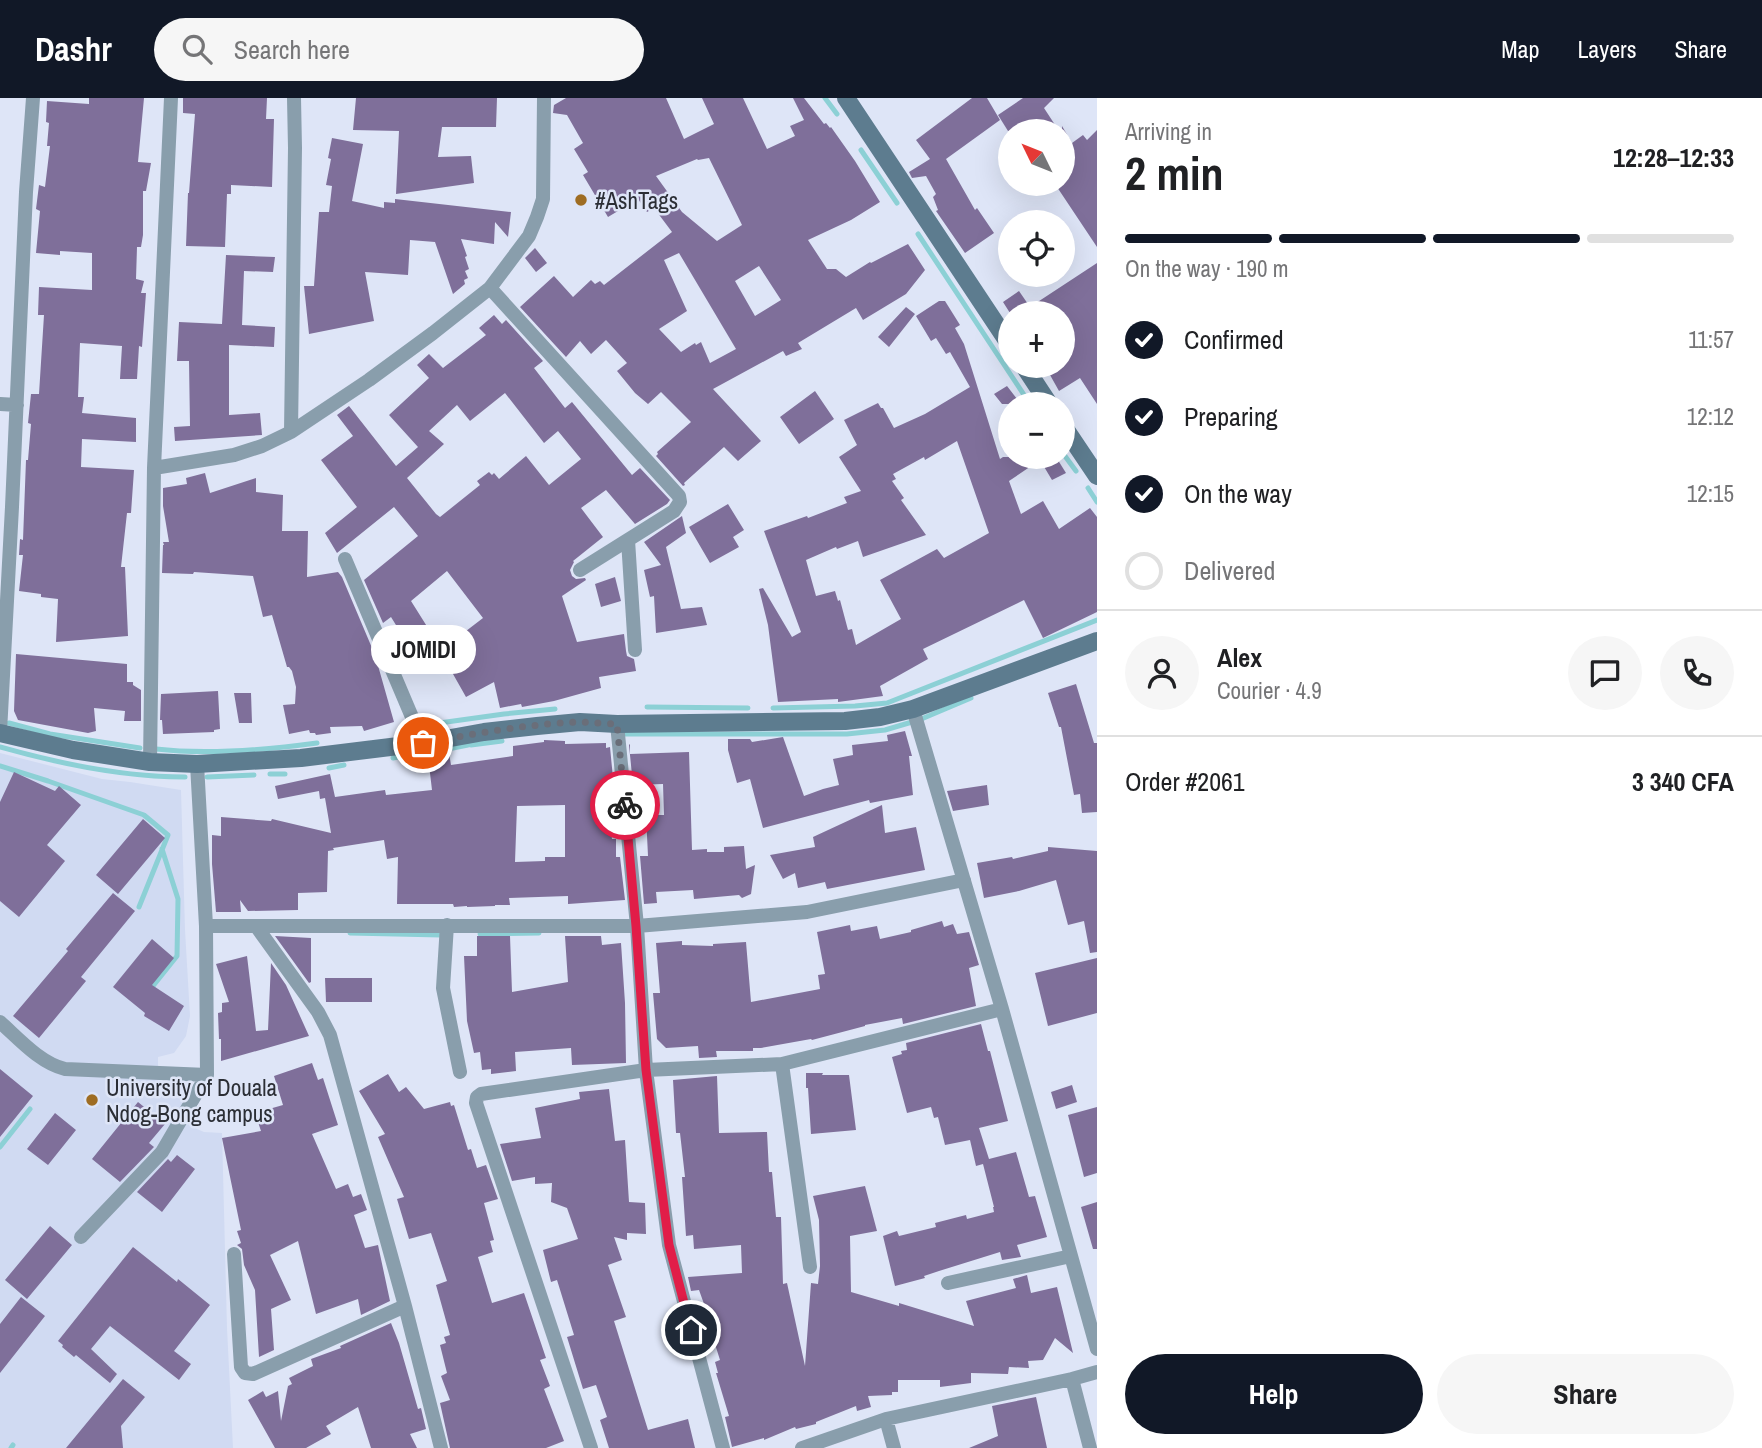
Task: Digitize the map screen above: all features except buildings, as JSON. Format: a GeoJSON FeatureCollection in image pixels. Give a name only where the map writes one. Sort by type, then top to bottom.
{"type":"FeatureCollection","features":[{"type":"Feature","properties":{"kind":"main road"},"geometry":{"type":"LineString","coordinates":[[846,98],[998,327]]}},
{"type":"Feature","properties":{"kind":"main road"},"geometry":{"type":"LineString","coordinates":[[1075,443],[1097,476]]}},
{"type":"Feature","properties":{"kind":"main road"},"geometry":{"type":"LineString","coordinates":[[0,732],[73,750],[150,762],[197,764],[301,758],[423,743],[484,732],[580,722],[617,724],[845,721],[880,717],[913,709],[1097,640]]}},
{"type":"Feature","properties":{"kind":"street"},"geometry":{"type":"LineString","coordinates":[[0,732],[26,192],[33,98]]}},
{"type":"Feature","properties":{"kind":"street"},"geometry":{"type":"LineString","coordinates":[[150,762],[154,468],[171,98]]}},
{"type":"Feature","properties":{"kind":"street"},"geometry":{"type":"LineString","coordinates":[[291,432],[294,98]]}},
{"type":"Feature","properties":{"kind":"street"},"geometry":{"type":"LineString","coordinates":[[154,468],[233,455],[262,446],[291,432],[369,380],[490,288],[529,236],[537,217],[542,199],[544,98]]}},
{"type":"Feature","properties":{"kind":"street"},"geometry":{"type":"LineString","coordinates":[[490,288],[679,496],[680,502],[674,511],[580,570]]}},
{"type":"Feature","properties":{"kind":"street"},"geometry":{"type":"LineString","coordinates":[[0,404],[17,405]]}},
{"type":"Feature","properties":{"kind":"street"},"geometry":{"type":"LineString","coordinates":[[628,540],[635,650]]}},
{"type":"Feature","properties":{"kind":"street"},"geometry":{"type":"LineString","coordinates":[[345,559],[423,743]]}},
{"type":"Feature","properties":{"kind":"street"},"geometry":{"type":"LineString","coordinates":[[913,709],[1003,1009],[1097,1349]]}},
{"type":"Feature","properties":{"kind":"street"},"geometry":{"type":"LineString","coordinates":[[617,724],[646,1070],[671,1259],[723,1448]]}},
{"type":"Feature","properties":{"kind":"street"},"geometry":{"type":"LineString","coordinates":[[81,1237],[162,1152],[207,1075],[206,926],[197,764]]}},
{"type":"Feature","properties":{"kind":"street"},"geometry":{"type":"LineString","coordinates":[[206,926],[636,926],[807,912],[964,880]]}},
{"type":"Feature","properties":{"kind":"street"},"geometry":{"type":"LineString","coordinates":[[447,925],[443,988],[460,1072]]}},
{"type":"Feature","properties":{"kind":"street"},"geometry":{"type":"LineString","coordinates":[[256,926],[318,1012],[330,1035],[441,1448]]}},
{"type":"Feature","properties":{"kind":"street"},"geometry":{"type":"LineString","coordinates":[[591,1448],[476,1103],[477,1097],[481,1094],[646,1070],[782,1064],[1003,1009]]}},
{"type":"Feature","properties":{"kind":"street"},"geometry":{"type":"LineString","coordinates":[[0,1022],[42,1058],[65,1069],[207,1075]]}},
{"type":"Feature","properties":{"kind":"street"},"geometry":{"type":"LineString","coordinates":[[782,1064],[810,1266]]}},
{"type":"Feature","properties":{"kind":"street"},"geometry":{"type":"LineString","coordinates":[[234,1254],[241,1367],[245,1373],[253,1374],[405,1306]]}},
{"type":"Feature","properties":{"kind":"street"},"geometry":{"type":"LineString","coordinates":[[948,1283],[1071,1256]]}},
{"type":"Feature","properties":{"kind":"street"},"geometry":{"type":"LineString","coordinates":[[802,1448],[886,1419],[1097,1372]]}},
{"type":"Feature","properties":{"kind":"street"},"geometry":{"type":"LineString","coordinates":[[1072,1379],[1090,1448]]}},
{"type":"Feature","properties":{"kind":"street"},"geometry":{"type":"LineString","coordinates":[[886,1419],[894,1448]]}},
{"type":"Feature","properties":{"kind":"shaded area","name":"University of Douala Ndog-Bong campus"},"geometry":{"type":"Polygon","coordinates":[[[0,753],[102,779],[181,790],[190,1016],[186,1036],[174,1053],[158,1057],[158,1082],[176,1088],[185,1104],[184,1114],[197,1129],[222,1133],[233,1448],[0,1448],[0,753]]]}},
{"type":"Feature","properties":{"kind":"waterway"},"geometry":{"type":"LineString","coordinates":[[825,98],[837,114]]}},
{"type":"Feature","properties":{"kind":"waterway"},"geometry":{"type":"LineString","coordinates":[[861,150],[897,203]]}},
{"type":"Feature","properties":{"kind":"waterway"},"geometry":{"type":"LineString","coordinates":[[918,234],[1022,392]]}},
{"type":"Feature","properties":{"kind":"waterway"},"geometry":{"type":"LineString","coordinates":[[1088,488],[1097,502]]}},
{"type":"Feature","properties":{"kind":"waterway"},"geometry":{"type":"LineString","coordinates":[[773,708],[887,703],[1097,620]]}},
{"type":"Feature","properties":{"kind":"waterway"},"geometry":{"type":"LineString","coordinates":[[919,720],[971,698]]}},
{"type":"Feature","properties":{"kind":"waterway"},"geometry":{"type":"LineString","coordinates":[[647,707],[748,708]]}},
{"type":"Feature","properties":{"kind":"waterway"},"geometry":{"type":"LineString","coordinates":[[425,725],[555,709]]}},
{"type":"Feature","properties":{"kind":"waterway"},"geometry":{"type":"LineString","coordinates":[[624,734],[847,734],[885,730],[912,722]]}},
{"type":"Feature","properties":{"kind":"waterway"},"geometry":{"type":"LineString","coordinates":[[9,723],[50,734],[140,748]]}},
{"type":"Feature","properties":{"kind":"waterway"},"geometry":{"type":"LineString","coordinates":[[471,745],[502,741]]}},
{"type":"Feature","properties":{"kind":"waterway"},"geometry":{"type":"LineString","coordinates":[[156,749],[237,751],[317,743]]}},
{"type":"Feature","properties":{"kind":"waterway"},"geometry":{"type":"LineString","coordinates":[[453,748],[468,745]]}},
{"type":"Feature","properties":{"kind":"waterway"},"geometry":{"type":"LineString","coordinates":[[0,747],[91,768],[138,775],[185,777]]}},
{"type":"Feature","properties":{"kind":"waterway"},"geometry":{"type":"LineString","coordinates":[[425,752],[446,749]]}},
{"type":"Feature","properties":{"kind":"waterway"},"geometry":{"type":"LineString","coordinates":[[393,758],[414,754]]}},
{"type":"Feature","properties":{"kind":"waterway"},"geometry":{"type":"LineString","coordinates":[[329,768],[344,765]]}},
{"type":"Feature","properties":{"kind":"waterway"},"geometry":{"type":"LineString","coordinates":[[0,766],[144,815],[168,835],[139,907]]}},
{"type":"Feature","properties":{"kind":"waterway"},"geometry":{"type":"LineString","coordinates":[[270,774],[285,774]]}},
{"type":"Feature","properties":{"kind":"waterway"},"geometry":{"type":"LineString","coordinates":[[207,777],[254,775]]}},
{"type":"Feature","properties":{"kind":"waterway"},"geometry":{"type":"LineString","coordinates":[[149,991],[177,956],[178,899],[162,849]]}},
{"type":"Feature","properties":{"kind":"waterway"},"geometry":{"type":"LineString","coordinates":[[350,933],[441,935]]}},
{"type":"Feature","properties":{"kind":"waterway"},"geometry":{"type":"LineString","coordinates":[[480,934],[539,933]]}},
{"type":"Feature","properties":{"kind":"waterway"},"geometry":{"type":"LineString","coordinates":[[0,1147],[30,1109]]}},
{"type":"Feature","properties":{"kind":"way so far"},"geometry":{"type":"LineString","coordinates":[[423,743],[537,726],[580,722],[617,724],[625,805]]}},
{"type":"Feature","properties":{"kind":"place","name":"#AshTags"},"geometry":{"type":"Point","coordinates":[581,200]}},
{"type":"Feature","properties":{"kind":"place","name":"JOMIDI"},"geometry":{"type":"Point","coordinates":[423,743]}},
{"type":"Feature","properties":{"kind":"place","name":"University of Douala Ndog-Bong campus"},"geometry":{"type":"Point","coordinates":[92,1100]}},
{"type":"Feature","properties":{"kind":"route"},"geometry":{"type":"LineString","coordinates":[[625,805],[646,1070],[671,1259],[691,1330]]}}]}
